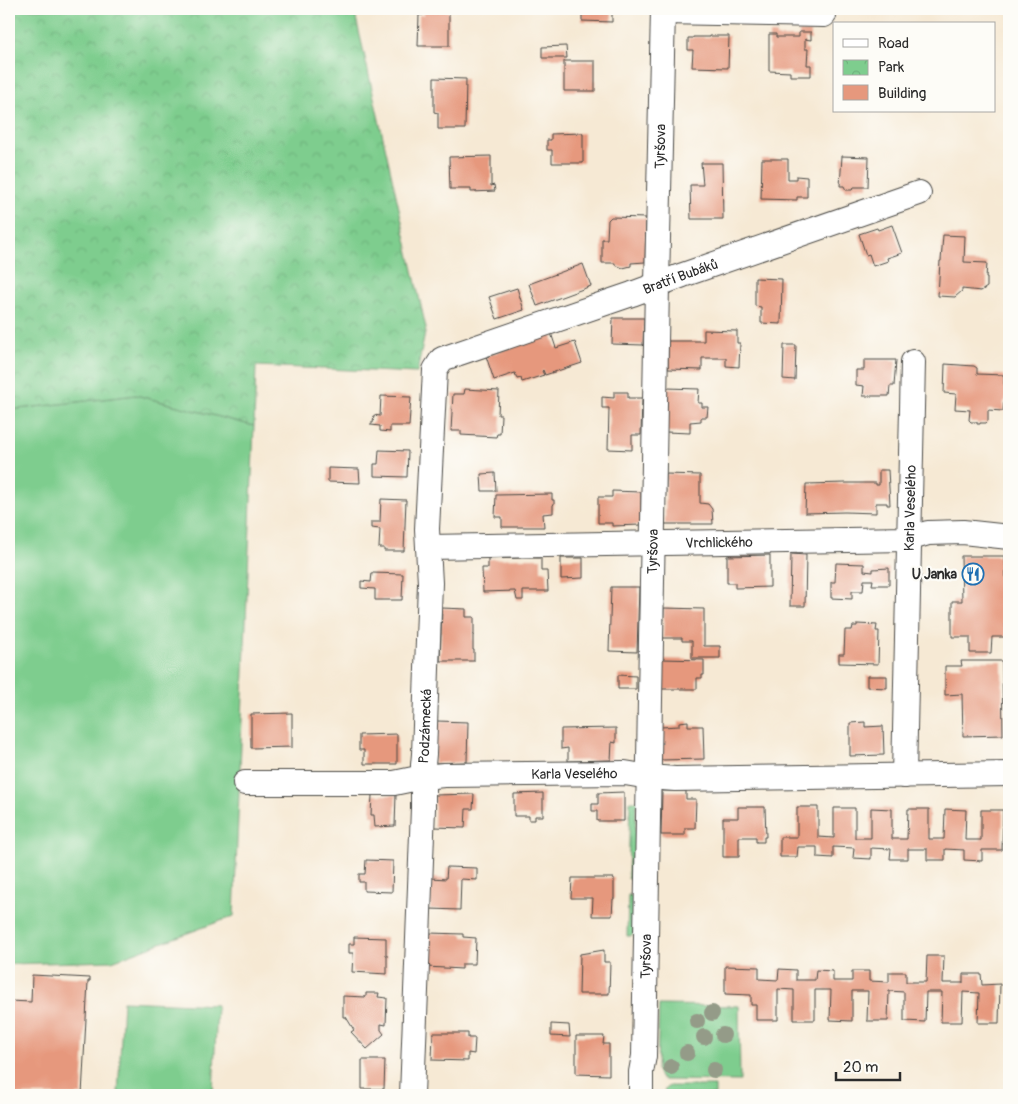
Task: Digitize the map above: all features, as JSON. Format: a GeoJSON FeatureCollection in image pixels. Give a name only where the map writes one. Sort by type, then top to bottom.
{"type":"FeatureCollection","features":[{"type":"Feature","properties":{"kind":"street"},"geometry":{"type":"LineString","coordinates":[[663,11],[824,15]]}},
{"type":"Feature","properties":{"kind":"street","name":"Tyršova"},"geometry":{"type":"LineString","coordinates":[[641,1095],[641,1072],[644,1056],[663,11]]}},
{"type":"Feature","properties":{"kind":"street","name":"Bratří Bubáků"},"geometry":{"type":"LineString","coordinates":[[442,358],[623,297],[919,193]]}},
{"type":"Feature","properties":{"kind":"street","name":"Podzámecká"},"geometry":{"type":"LineString","coordinates":[[412,1095],[430,583],[427,529],[435,370],[442,358]]}},
{"type":"Feature","properties":{"kind":"street","name":"Karla Veselého"},"geometry":{"type":"LineString","coordinates":[[904,776],[913,362]]}},
{"type":"Feature","properties":{"kind":"street","name":"Vrchlického"},"geometry":{"type":"LineString","coordinates":[[428,547],[908,539],[928,533],[963,532],[1009,537]]}},
{"type":"Feature","properties":{"kind":"street","name":"Karla Veselého"},"geometry":{"type":"LineString","coordinates":[[245,783],[394,783],[444,775],[625,773],[675,779],[1009,774]]}},
{"type":"Feature","properties":{"kind":"green space"},"geometry":{"type":"Polygon","coordinates":[[[9,9],[354,9],[426,328],[417,373],[256,366],[254,426],[136,395],[9,410],[9,9]]]}},
{"type":"Feature","properties":{"kind":"green space"},"geometry":{"type":"Polygon","coordinates":[[[136,395],[254,426],[234,916],[112,961],[9,964],[9,410],[136,395]]]}},
{"type":"Feature","properties":{"kind":"green space"},"geometry":{"type":"Polygon","coordinates":[[[630,801],[643,801],[636,806],[635,877],[628,879],[630,801]]]}},
{"type":"Feature","properties":{"kind":"green space"},"geometry":{"type":"Polygon","coordinates":[[[628,895],[634,898],[634,934],[630,936],[627,936],[628,895]]]}},
{"type":"Feature","properties":{"kind":"green space"},"geometry":{"type":"Polygon","coordinates":[[[123,1001],[217,1005],[213,1095],[118,1095],[123,1001]]]}},
{"type":"Feature","properties":{"kind":"green space"},"geometry":{"type":"Polygon","coordinates":[[[659,1005],[739,1006],[740,1081],[664,1080],[660,1078],[657,1070],[659,1005]]]}},
{"type":"Feature","properties":{"kind":"green space"},"geometry":{"type":"Polygon","coordinates":[[[669,1086],[715,1086],[715,1095],[664,1095],[665,1089],[669,1086]]]}},
{"type":"Feature","properties":{"kind":"building"},"geometry":{"type":"Polygon","coordinates":[[[421,9],[446,9],[446,11],[449,11],[449,46],[418,46],[419,15],[423,15],[421,9]]]}},
{"type":"Feature","properties":{"kind":"building"},"geometry":{"type":"Polygon","coordinates":[[[582,9],[612,9],[612,22],[582,21],[582,9]]]}},
{"type":"Feature","properties":{"kind":"building"},"geometry":{"type":"Polygon","coordinates":[[[799,32],[811,32],[811,40],[805,39],[805,49],[808,49],[807,65],[811,65],[811,76],[790,76],[790,72],[769,71],[769,34],[776,34],[776,37],[799,37],[799,32]]]}},
{"type":"Feature","properties":{"kind":"building"},"geometry":{"type":"Polygon","coordinates":[[[729,36],[728,68],[692,67],[693,50],[688,50],[688,38],[729,36]]]}},
{"type":"Feature","properties":{"kind":"building"},"geometry":{"type":"Polygon","coordinates":[[[566,46],[567,58],[542,58],[542,47],[566,46]]]}},
{"type":"Feature","properties":{"kind":"building"},"geometry":{"type":"Polygon","coordinates":[[[564,61],[595,61],[595,91],[564,91],[564,61]]]}},
{"type":"Feature","properties":{"kind":"building"},"geometry":{"type":"Polygon","coordinates":[[[434,78],[466,79],[465,129],[438,129],[438,113],[434,112],[434,78]]]}},
{"type":"Feature","properties":{"kind":"building"},"geometry":{"type":"Polygon","coordinates":[[[583,133],[583,163],[552,163],[552,150],[547,150],[547,140],[551,140],[551,134],[583,133]]]}},
{"type":"Feature","properties":{"kind":"building"},"geometry":{"type":"Polygon","coordinates":[[[491,156],[491,186],[494,185],[495,191],[471,192],[471,189],[450,189],[449,157],[491,156]]]}},
{"type":"Feature","properties":{"kind":"building"},"geometry":{"type":"Polygon","coordinates":[[[842,156],[869,157],[868,187],[854,187],[852,190],[846,190],[844,186],[840,186],[842,156]]]}},
{"type":"Feature","properties":{"kind":"building"},"geometry":{"type":"Polygon","coordinates":[[[762,159],[788,159],[788,179],[796,179],[796,176],[807,177],[807,197],[797,197],[797,200],[761,199],[762,159]]]}},
{"type":"Feature","properties":{"kind":"building"},"geometry":{"type":"Polygon","coordinates":[[[701,163],[722,163],[723,219],[691,219],[690,185],[703,185],[701,163]]]}},
{"type":"Feature","properties":{"kind":"building"},"geometry":{"type":"Polygon","coordinates":[[[611,217],[646,218],[645,262],[631,263],[631,266],[623,268],[615,265],[615,263],[602,263],[602,239],[607,239],[608,220],[611,217]]]}},
{"type":"Feature","properties":{"kind":"building"},"geometry":{"type":"Polygon","coordinates":[[[892,225],[902,253],[887,258],[888,261],[873,266],[869,254],[866,255],[859,234],[892,225]]]}},
{"type":"Feature","properties":{"kind":"building"},"geometry":{"type":"Polygon","coordinates":[[[943,235],[965,236],[964,262],[987,263],[987,287],[981,291],[962,289],[955,297],[938,296],[943,235]]]}},
{"type":"Feature","properties":{"kind":"building"},"geometry":{"type":"Polygon","coordinates":[[[583,264],[591,286],[537,306],[529,284],[583,264]]]}},
{"type":"Feature","properties":{"kind":"building"},"geometry":{"type":"Polygon","coordinates":[[[755,278],[782,279],[781,324],[761,323],[761,307],[755,306],[755,278]]]}},
{"type":"Feature","properties":{"kind":"building"},"geometry":{"type":"Polygon","coordinates":[[[517,288],[524,310],[497,319],[489,297],[517,288]]]}},
{"type":"Feature","properties":{"kind":"building"},"geometry":{"type":"Polygon","coordinates":[[[613,318],[644,318],[643,345],[612,344],[613,318]]]}},
{"type":"Feature","properties":{"kind":"building"},"geometry":{"type":"Polygon","coordinates":[[[704,330],[737,331],[737,343],[740,343],[739,367],[726,366],[726,358],[702,358],[702,370],[668,369],[668,341],[704,341],[704,330]]]}},
{"type":"Feature","properties":{"kind":"building"},"geometry":{"type":"Polygon","coordinates":[[[551,333],[556,348],[575,342],[582,363],[545,375],[543,370],[544,375],[522,382],[521,378],[517,379],[515,373],[494,380],[486,356],[551,333]]]}},
{"type":"Feature","properties":{"kind":"building"},"geometry":{"type":"Polygon","coordinates":[[[784,345],[796,345],[795,380],[783,379],[784,345]]]}},
{"type":"Feature","properties":{"kind":"building"},"geometry":{"type":"Polygon","coordinates":[[[864,360],[896,360],[894,386],[890,386],[889,396],[863,396],[864,386],[856,385],[856,370],[864,370],[864,360]]]}},
{"type":"Feature","properties":{"kind":"building"},"geometry":{"type":"Polygon","coordinates":[[[945,364],[974,366],[977,368],[977,374],[1004,375],[1006,400],[1003,411],[988,410],[988,421],[986,423],[977,424],[977,422],[971,422],[969,420],[970,410],[955,409],[956,394],[944,393],[945,364]]]}},
{"type":"Feature","properties":{"kind":"building"},"geometry":{"type":"Polygon","coordinates":[[[667,388],[699,389],[698,403],[702,403],[702,407],[708,407],[707,417],[701,417],[701,421],[690,422],[690,433],[666,432],[667,388]]]}},
{"type":"Feature","properties":{"kind":"building"},"geometry":{"type":"Polygon","coordinates":[[[465,389],[499,391],[498,415],[501,415],[500,434],[497,434],[496,437],[461,435],[461,431],[451,431],[453,394],[464,394],[465,389]]]}},
{"type":"Feature","properties":{"kind":"building"},"geometry":{"type":"Polygon","coordinates":[[[614,392],[628,392],[628,398],[642,398],[641,435],[632,435],[632,450],[608,449],[609,408],[602,408],[602,397],[614,398],[614,392]]]}},
{"type":"Feature","properties":{"kind":"building"},"geometry":{"type":"Polygon","coordinates":[[[381,396],[411,397],[409,426],[390,426],[390,432],[380,431],[380,426],[371,425],[374,415],[380,416],[381,396]]]}},
{"type":"Feature","properties":{"kind":"building"},"geometry":{"type":"Polygon","coordinates":[[[379,450],[408,451],[407,477],[374,476],[374,464],[378,464],[379,450]]]}},
{"type":"Feature","properties":{"kind":"building"},"geometry":{"type":"Polygon","coordinates":[[[328,468],[359,469],[360,483],[328,482],[328,468]]]}},
{"type":"Feature","properties":{"kind":"building"},"geometry":{"type":"Polygon","coordinates":[[[879,470],[888,470],[890,505],[887,505],[887,503],[876,503],[876,513],[805,513],[806,484],[876,483],[876,485],[879,485],[879,470]]]}},
{"type":"Feature","properties":{"kind":"building"},"geometry":{"type":"Polygon","coordinates":[[[495,473],[496,491],[482,491],[481,474],[495,473]]]}},
{"type":"Feature","properties":{"kind":"building"},"geometry":{"type":"Polygon","coordinates":[[[666,474],[700,475],[700,503],[708,504],[712,509],[713,524],[665,524],[666,474]]]}},
{"type":"Feature","properties":{"kind":"building"},"geometry":{"type":"Polygon","coordinates":[[[612,491],[641,492],[641,525],[612,526],[612,523],[598,523],[598,497],[612,497],[612,491]]]}},
{"type":"Feature","properties":{"kind":"building"},"geometry":{"type":"Polygon","coordinates":[[[552,494],[552,500],[554,500],[553,513],[543,514],[544,527],[502,527],[502,517],[495,517],[496,495],[552,494]]]}},
{"type":"Feature","properties":{"kind":"building"},"geometry":{"type":"Polygon","coordinates":[[[381,499],[406,500],[404,551],[384,551],[384,548],[379,548],[380,529],[371,528],[371,522],[380,522],[381,499]]]}},
{"type":"Feature","properties":{"kind":"building"},"geometry":{"type":"Polygon","coordinates":[[[791,554],[806,555],[805,606],[790,606],[791,554]]]}},
{"type":"Feature","properties":{"kind":"building"},"geometry":{"type":"Polygon","coordinates":[[[770,555],[770,587],[735,588],[735,583],[727,583],[727,556],[770,555]]]}},
{"type":"Feature","properties":{"kind":"building"},"geometry":{"type":"Polygon","coordinates":[[[961,556],[1005,556],[1006,584],[1009,584],[1009,619],[1005,619],[1006,637],[992,637],[991,653],[970,653],[970,637],[952,637],[952,601],[962,601],[961,556]]]}},
{"type":"Feature","properties":{"kind":"building"},"geometry":{"type":"Polygon","coordinates":[[[541,558],[541,571],[547,571],[548,591],[523,591],[523,600],[517,600],[515,591],[483,592],[482,568],[488,568],[488,559],[541,558]]]}},
{"type":"Feature","properties":{"kind":"building"},"geometry":{"type":"Polygon","coordinates":[[[561,558],[583,558],[583,578],[561,579],[561,558]]]}},
{"type":"Feature","properties":{"kind":"building"},"geometry":{"type":"Polygon","coordinates":[[[836,563],[864,564],[864,571],[873,572],[873,569],[889,568],[889,585],[872,585],[873,580],[864,580],[863,591],[852,591],[852,599],[831,598],[831,582],[835,582],[836,563]]]}},
{"type":"Feature","properties":{"kind":"building"},"geometry":{"type":"Polygon","coordinates":[[[372,573],[403,574],[402,600],[375,600],[375,589],[361,588],[361,581],[371,582],[372,573]]]}},
{"type":"Feature","properties":{"kind":"building"},"geometry":{"type":"Polygon","coordinates":[[[611,587],[639,587],[637,652],[609,651],[611,587]]]}},
{"type":"Feature","properties":{"kind":"building"},"geometry":{"type":"Polygon","coordinates":[[[442,608],[466,609],[466,617],[474,617],[474,661],[440,661],[442,608]]]}},
{"type":"Feature","properties":{"kind":"building"},"geometry":{"type":"Polygon","coordinates":[[[664,608],[704,609],[704,646],[720,646],[720,658],[692,658],[692,641],[682,641],[682,638],[663,638],[664,608]]]}},
{"type":"Feature","properties":{"kind":"building"},"geometry":{"type":"Polygon","coordinates":[[[857,624],[877,625],[876,631],[879,631],[878,664],[839,663],[839,654],[844,654],[845,630],[852,630],[853,626],[857,626],[857,624]]]}},
{"type":"Feature","properties":{"kind":"building"},"geometry":{"type":"Polygon","coordinates":[[[662,659],[704,660],[704,675],[702,675],[702,678],[697,678],[697,689],[662,689],[662,659]]]}},
{"type":"Feature","properties":{"kind":"building"},"geometry":{"type":"Polygon","coordinates":[[[961,661],[1002,661],[1003,735],[963,736],[962,694],[945,695],[945,666],[962,666],[961,661]]]}},
{"type":"Feature","properties":{"kind":"building"},"geometry":{"type":"Polygon","coordinates":[[[618,675],[636,676],[636,689],[618,689],[618,675]]]}},
{"type":"Feature","properties":{"kind":"building"},"geometry":{"type":"Polygon","coordinates":[[[867,676],[887,676],[887,688],[867,687],[867,676]]]}},
{"type":"Feature","properties":{"kind":"building"},"geometry":{"type":"Polygon","coordinates":[[[292,713],[292,747],[251,748],[251,714],[292,713]]]}},
{"type":"Feature","properties":{"kind":"building"},"geometry":{"type":"Polygon","coordinates":[[[437,721],[468,722],[467,762],[434,763],[437,721]]]}},
{"type":"Feature","properties":{"kind":"building"},"geometry":{"type":"Polygon","coordinates":[[[688,721],[688,726],[703,726],[704,759],[661,760],[661,727],[679,726],[679,722],[688,721]]]}},
{"type":"Feature","properties":{"kind":"building"},"geometry":{"type":"Polygon","coordinates":[[[865,722],[865,727],[883,726],[884,755],[850,756],[850,723],[865,722]]]}},
{"type":"Feature","properties":{"kind":"building"},"geometry":{"type":"Polygon","coordinates":[[[616,728],[616,743],[612,742],[611,760],[568,761],[568,748],[561,749],[561,729],[616,728]]]}},
{"type":"Feature","properties":{"kind":"building"},"geometry":{"type":"Polygon","coordinates":[[[397,734],[397,764],[364,764],[364,750],[359,750],[359,735],[397,734]]]}},
{"type":"Feature","properties":{"kind":"building"},"geometry":{"type":"Polygon","coordinates":[[[662,791],[686,791],[686,799],[696,799],[695,828],[685,828],[685,835],[661,835],[662,791]]]}},
{"type":"Feature","properties":{"kind":"building"},"geometry":{"type":"Polygon","coordinates":[[[624,792],[624,821],[597,821],[597,811],[592,811],[592,804],[598,804],[598,793],[624,792]]]}},
{"type":"Feature","properties":{"kind":"building"},"geometry":{"type":"Polygon","coordinates":[[[543,793],[543,816],[535,816],[535,820],[529,820],[529,816],[514,816],[514,794],[543,793]]]}},
{"type":"Feature","properties":{"kind":"building"},"geometry":{"type":"Polygon","coordinates":[[[474,794],[473,809],[466,809],[465,828],[434,827],[435,795],[474,794]]]}},
{"type":"Feature","properties":{"kind":"building"},"geometry":{"type":"Polygon","coordinates":[[[372,795],[396,795],[395,826],[375,827],[374,815],[371,815],[372,795]]]}},
{"type":"Feature","properties":{"kind":"building"},"geometry":{"type":"Polygon","coordinates":[[[738,807],[765,807],[766,837],[764,837],[764,842],[756,842],[756,837],[739,837],[739,857],[723,857],[723,818],[738,818],[738,807]]]}},
{"type":"Feature","properties":{"kind":"building"},"geometry":{"type":"Polygon","coordinates":[[[797,807],[818,807],[818,837],[834,838],[834,808],[855,808],[855,838],[871,838],[871,808],[892,809],[892,839],[907,839],[908,809],[929,809],[929,839],[944,839],[945,809],[966,810],[965,840],[981,840],[981,810],[1003,810],[1002,850],[982,850],[982,861],[964,860],[964,850],[945,849],[945,860],[927,860],[927,849],[908,849],[908,859],[890,859],[891,849],[871,848],[871,859],[853,858],[854,848],[833,847],[833,858],[817,857],[817,847],[798,847],[797,857],[780,857],[780,837],[797,837],[797,807]]]}},
{"type":"Feature","properties":{"kind":"building"},"geometry":{"type":"Polygon","coordinates":[[[366,860],[393,861],[392,892],[364,891],[364,882],[359,882],[359,874],[365,874],[366,860]]]}},
{"type":"Feature","properties":{"kind":"building"},"geometry":{"type":"Polygon","coordinates":[[[447,867],[477,868],[477,880],[461,879],[460,910],[430,909],[432,878],[446,879],[447,867]]]}},
{"type":"Feature","properties":{"kind":"building"},"geometry":{"type":"Polygon","coordinates":[[[572,878],[614,878],[612,916],[592,916],[593,898],[571,898],[572,878]]]}},
{"type":"Feature","properties":{"kind":"building"},"geometry":{"type":"Polygon","coordinates":[[[429,933],[463,934],[463,937],[476,938],[475,964],[462,964],[462,969],[427,967],[429,933]]]}},
{"type":"Feature","properties":{"kind":"building"},"geometry":{"type":"Polygon","coordinates":[[[354,937],[386,938],[387,974],[352,972],[353,953],[349,953],[349,944],[354,944],[354,937]]]}},
{"type":"Feature","properties":{"kind":"building"},"geometry":{"type":"Polygon","coordinates":[[[604,950],[604,962],[610,962],[609,994],[579,994],[580,954],[604,950]]]}},
{"type":"Feature","properties":{"kind":"building"},"geometry":{"type":"Polygon","coordinates":[[[927,956],[944,956],[943,983],[963,983],[963,974],[981,974],[982,985],[1000,984],[999,1023],[978,1023],[979,993],[963,992],[962,1022],[941,1022],[942,992],[926,992],[925,1022],[904,1021],[904,992],[889,991],[888,1021],[867,1021],[868,991],[852,991],[852,1021],[830,1020],[831,990],[815,990],[815,1020],[794,1020],[794,990],[778,989],[778,1020],[756,1020],[756,1005],[751,1005],[751,995],[725,994],[725,966],[759,967],[759,979],[778,980],[779,969],[796,970],[796,980],[815,980],[816,970],[833,971],[833,981],[852,981],[852,971],[869,971],[869,981],[889,982],[889,972],[906,972],[906,982],[926,982],[927,956]]]}},
{"type":"Feature","properties":{"kind":"building"},"geometry":{"type":"Polygon","coordinates":[[[32,975],[90,978],[90,981],[88,981],[82,1095],[9,1095],[9,1001],[31,1002],[32,975]]]}},
{"type":"Feature","properties":{"kind":"building"},"geometry":{"type":"Polygon","coordinates":[[[366,993],[379,993],[378,997],[387,998],[386,1025],[381,1024],[381,1030],[384,1034],[367,1049],[351,1032],[354,1030],[346,1017],[343,1017],[343,996],[366,997],[366,993]]]}},
{"type":"Feature","properties":{"kind":"building"},"geometry":{"type":"Polygon","coordinates":[[[551,1024],[569,1025],[570,1037],[551,1036],[551,1024]]]}},
{"type":"Feature","properties":{"kind":"building"},"geometry":{"type":"Polygon","coordinates":[[[433,1033],[468,1033],[468,1038],[475,1038],[474,1054],[468,1053],[468,1061],[432,1060],[433,1033]]]}},
{"type":"Feature","properties":{"kind":"building"},"geometry":{"type":"Polygon","coordinates":[[[576,1036],[604,1036],[603,1044],[609,1044],[609,1075],[576,1074],[576,1036]]]}},
{"type":"Feature","properties":{"kind":"building"},"geometry":{"type":"Polygon","coordinates":[[[362,1060],[385,1060],[384,1089],[362,1089],[362,1060]]]}},
{"type":"Feature","properties":{"kind":"place","name":"U Janka"},"geometry":{"type":"Point","coordinates":[973,574]}}]}
